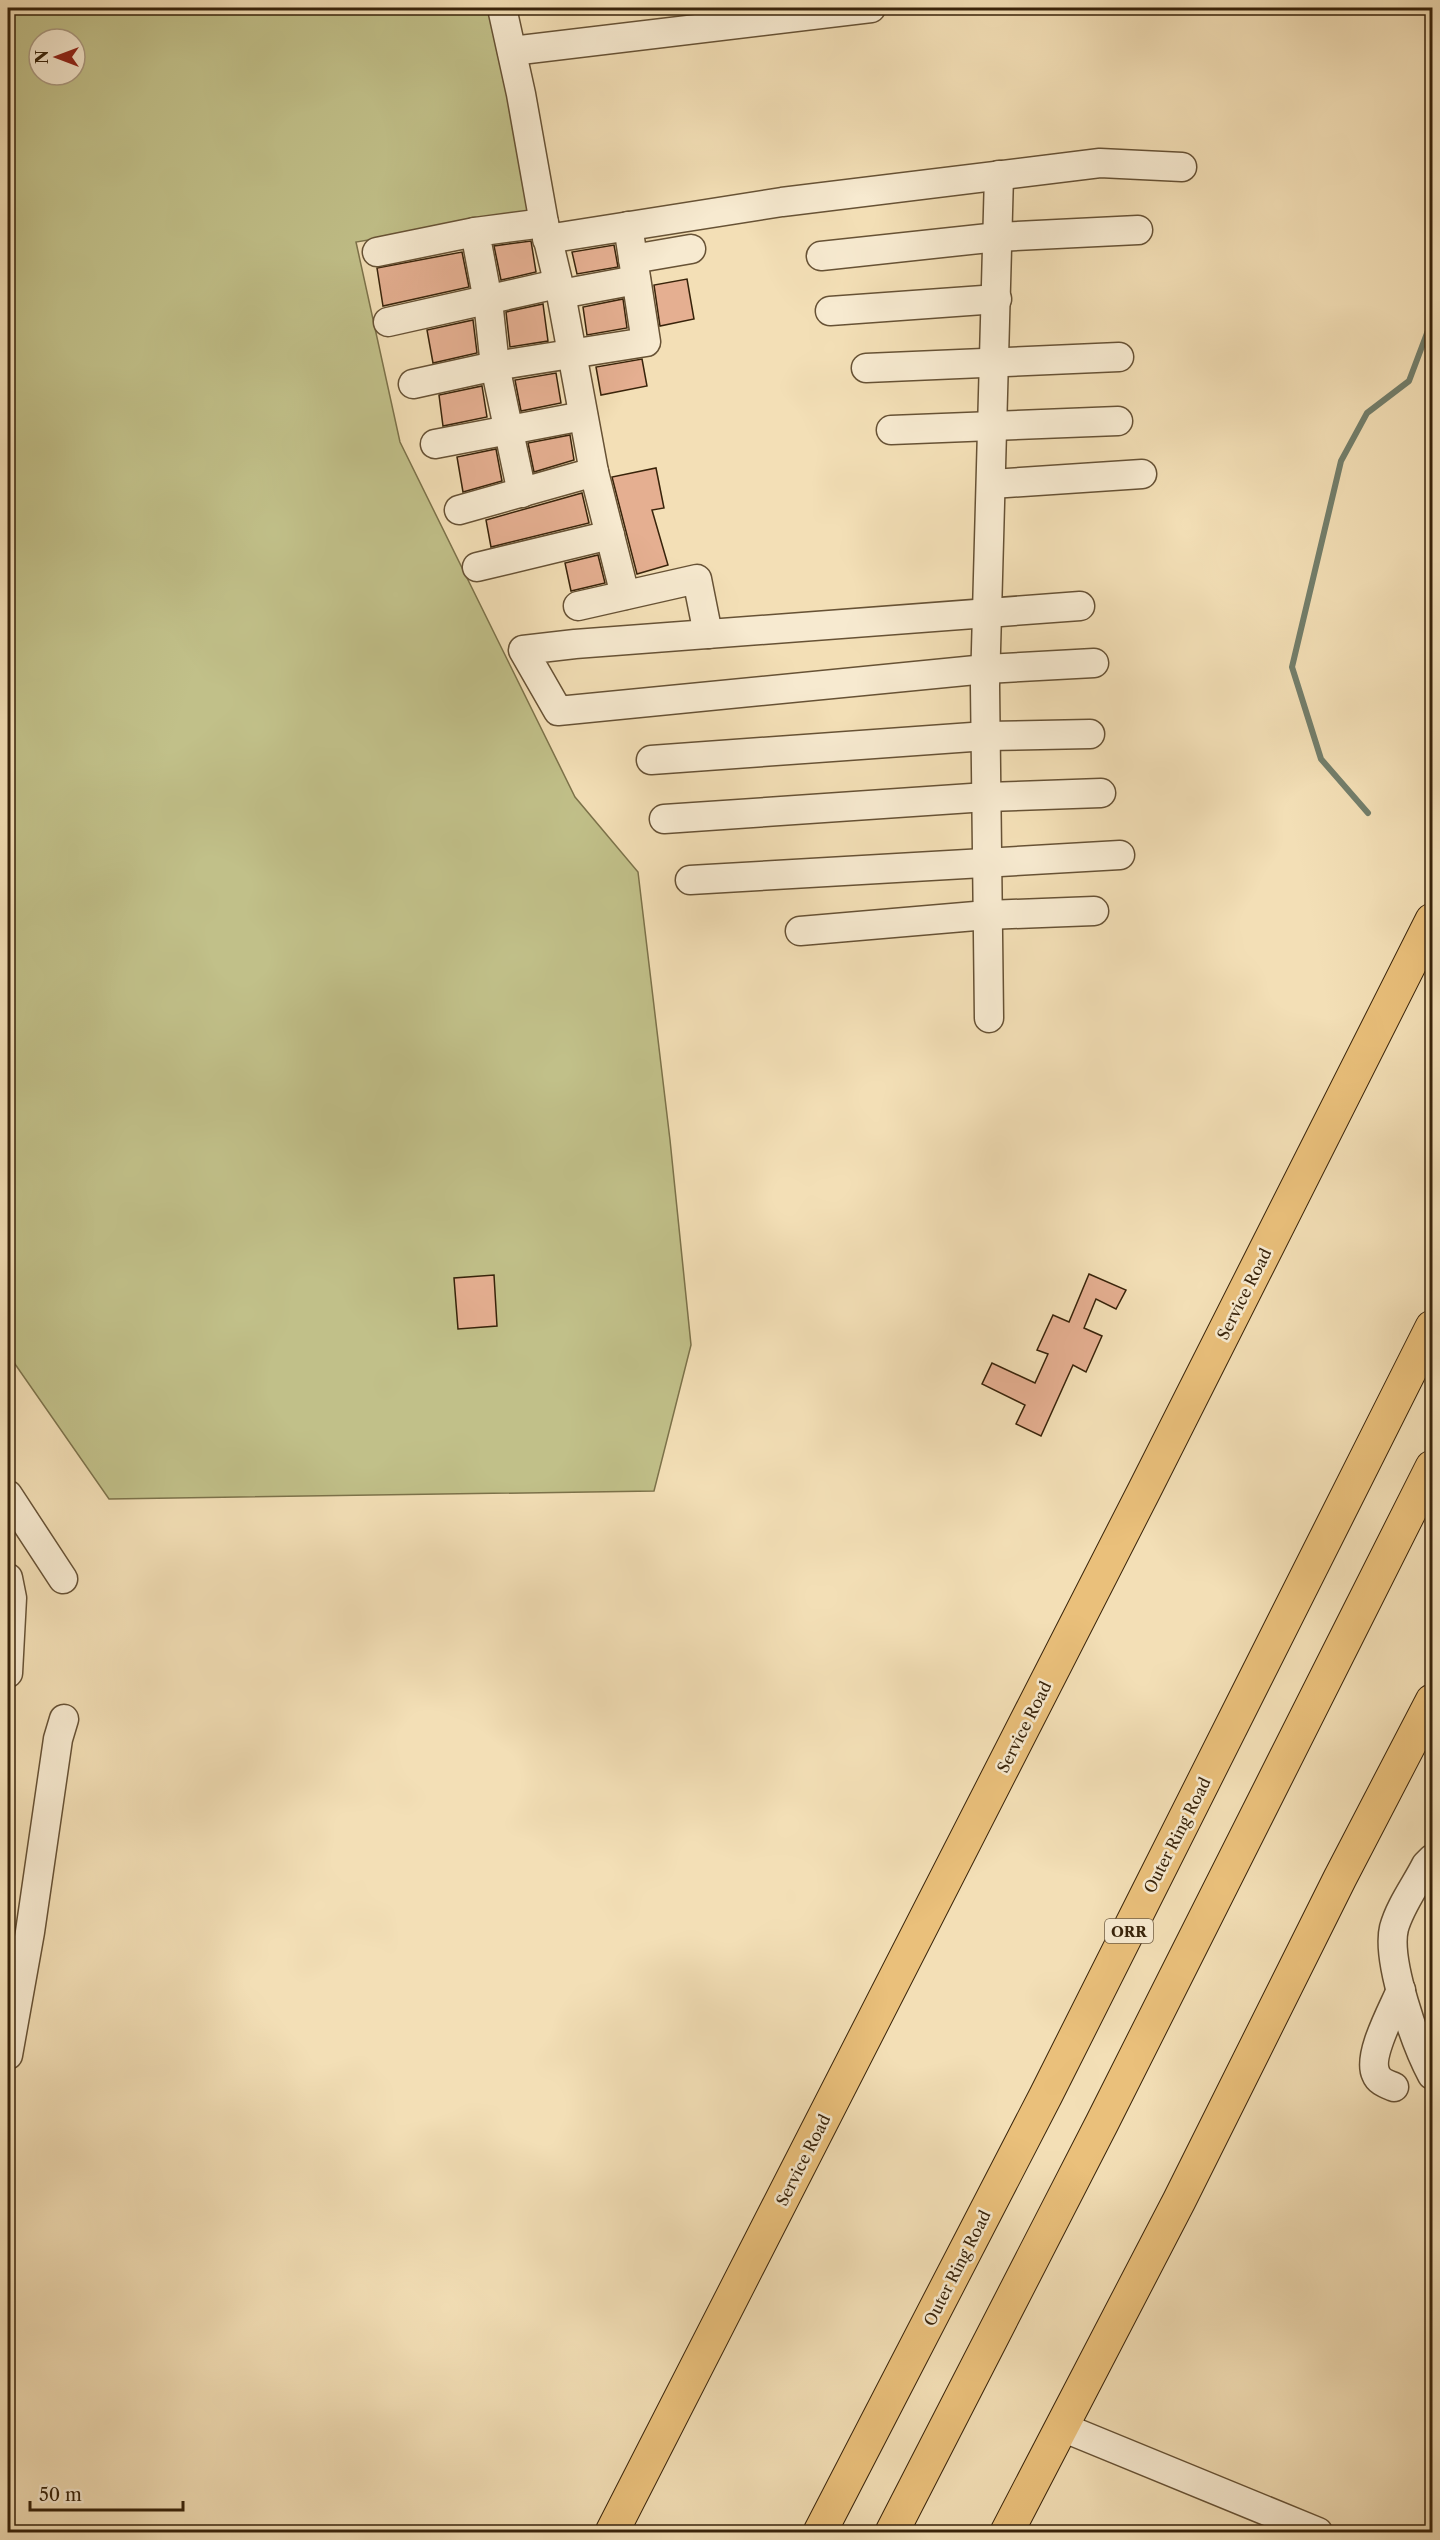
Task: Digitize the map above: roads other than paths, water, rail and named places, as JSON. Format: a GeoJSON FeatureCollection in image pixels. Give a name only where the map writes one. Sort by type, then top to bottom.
{"type":"FeatureCollection","features":[{"type":"Feature","properties":{"kind":"main road","name":"Service Road"},"geometry":{"type":"LineString","coordinates":[[612,2532],[1123,1534],[1432,920]]}},
{"type":"Feature","properties":{"kind":"main road","name":"Outer Ring Road"},"geometry":{"type":"LineString","coordinates":[[820,2532],[1046,2095],[1432,1327]]}},
{"type":"Feature","properties":{"kind":"main road"},"geometry":{"type":"LineString","coordinates":[[892,2532],[1092,2144],[1432,1467]]}},
{"type":"Feature","properties":{"kind":"main road"},"geometry":{"type":"LineString","coordinates":[[1007,2532],[1174,2212],[1340,1878],[1432,1701]]}},
{"type":"Feature","properties":{"kind":"street"},"geometry":{"type":"LineString","coordinates":[[502,8],[594,472],[625,595]]}},
{"type":"Feature","properties":{"kind":"street"},"geometry":{"type":"LineString","coordinates":[[512,51],[871,8]]}},
{"type":"Feature","properties":{"kind":"street"},"geometry":{"type":"LineString","coordinates":[[377,252],[475,232],[628,226],[782,202],[1100,163],[1182,167]]}},
{"type":"Feature","properties":{"kind":"street"},"geometry":{"type":"LineString","coordinates":[[989,1018],[986,669],[999,175]]}},
{"type":"Feature","properties":{"kind":"street"},"geometry":{"type":"LineString","coordinates":[[413,384],[495,366],[646,342],[628,226]]}},
{"type":"Feature","properties":{"kind":"street"},"geometry":{"type":"LineString","coordinates":[[821,256],[998,237],[1138,230]]}},
{"type":"Feature","properties":{"kind":"street"},"geometry":{"type":"LineString","coordinates":[[475,232],[488,301],[495,366],[522,493]]}},
{"type":"Feature","properties":{"kind":"street"},"geometry":{"type":"LineString","coordinates":[[387,322],[559,289],[634,269],[691,249]]}},
{"type":"Feature","properties":{"kind":"street"},"geometry":{"type":"LineString","coordinates":[[830,310],[997,299]]}},
{"type":"Feature","properties":{"kind":"street"},"geometry":{"type":"LineString","coordinates":[[866,368],[1119,357]]}},
{"type":"Feature","properties":{"kind":"street"},"geometry":{"type":"LineString","coordinates":[[435,444],[583,416]]}},
{"type":"Feature","properties":{"kind":"street"},"geometry":{"type":"LineString","coordinates":[[891,430],[1118,421]]}},
{"type":"Feature","properties":{"kind":"street"},"geometry":{"type":"LineString","coordinates":[[459,510],[594,472]]}},
{"type":"Feature","properties":{"kind":"street"},"geometry":{"type":"LineString","coordinates":[[992,484],[1142,474]]}},
{"type":"Feature","properties":{"kind":"street"},"geometry":{"type":"LineString","coordinates":[[477,567],[610,535]]}},
{"type":"Feature","properties":{"kind":"street"},"geometry":{"type":"LineString","coordinates":[[578,606],[698,579],[708,634]]}},
{"type":"Feature","properties":{"kind":"street"},"geometry":{"type":"LineString","coordinates":[[1080,606],[523,650],[558,711],[986,669],[1094,663]]}},
{"type":"Feature","properties":{"kind":"street"},"geometry":{"type":"LineString","coordinates":[[651,760],[986,736],[1090,734]]}},
{"type":"Feature","properties":{"kind":"street"},"geometry":{"type":"LineString","coordinates":[[664,819],[986,797],[1101,793]]}},
{"type":"Feature","properties":{"kind":"street"},"geometry":{"type":"LineString","coordinates":[[690,880],[1120,855]]}},
{"type":"Feature","properties":{"kind":"street"},"geometry":{"type":"LineString","coordinates":[[800,931],[987,915],[1094,910]]}},
{"type":"Feature","properties":{"kind":"street"},"geometry":{"type":"LineString","coordinates":[[12,1513],[63,1579]]}},
{"type":"Feature","properties":{"kind":"street"},"geometry":{"type":"LineString","coordinates":[[8,1578],[12,1599],[8,1662]]}},
{"type":"Feature","properties":{"kind":"street"},"geometry":{"type":"LineString","coordinates":[[8,2055],[30,1932],[58,1739],[64,1719]]}},
{"type":"Feature","properties":{"kind":"street"},"geometry":{"type":"LineString","coordinates":[[1432,1858],[1426,1865],[1394,1928],[1393,1949],[1401,1990],[1423,2058],[1432,2075]]}},
{"type":"Feature","properties":{"kind":"street"},"geometry":{"type":"LineString","coordinates":[[1394,2087],[1382,2082],[1376,2076],[1373,2062],[1401,1990]]}},
{"type":"Feature","properties":{"kind":"street"},"geometry":{"type":"LineString","coordinates":[[1062,2427],[1318,2532]]}},
{"type":"Feature","properties":{"kind":"waterway"},"geometry":{"type":"LineString","coordinates":[[1368,813],[1321,759],[1292,667],[1341,461],[1367,413],[1409,381],[1432,320]]}}]}
